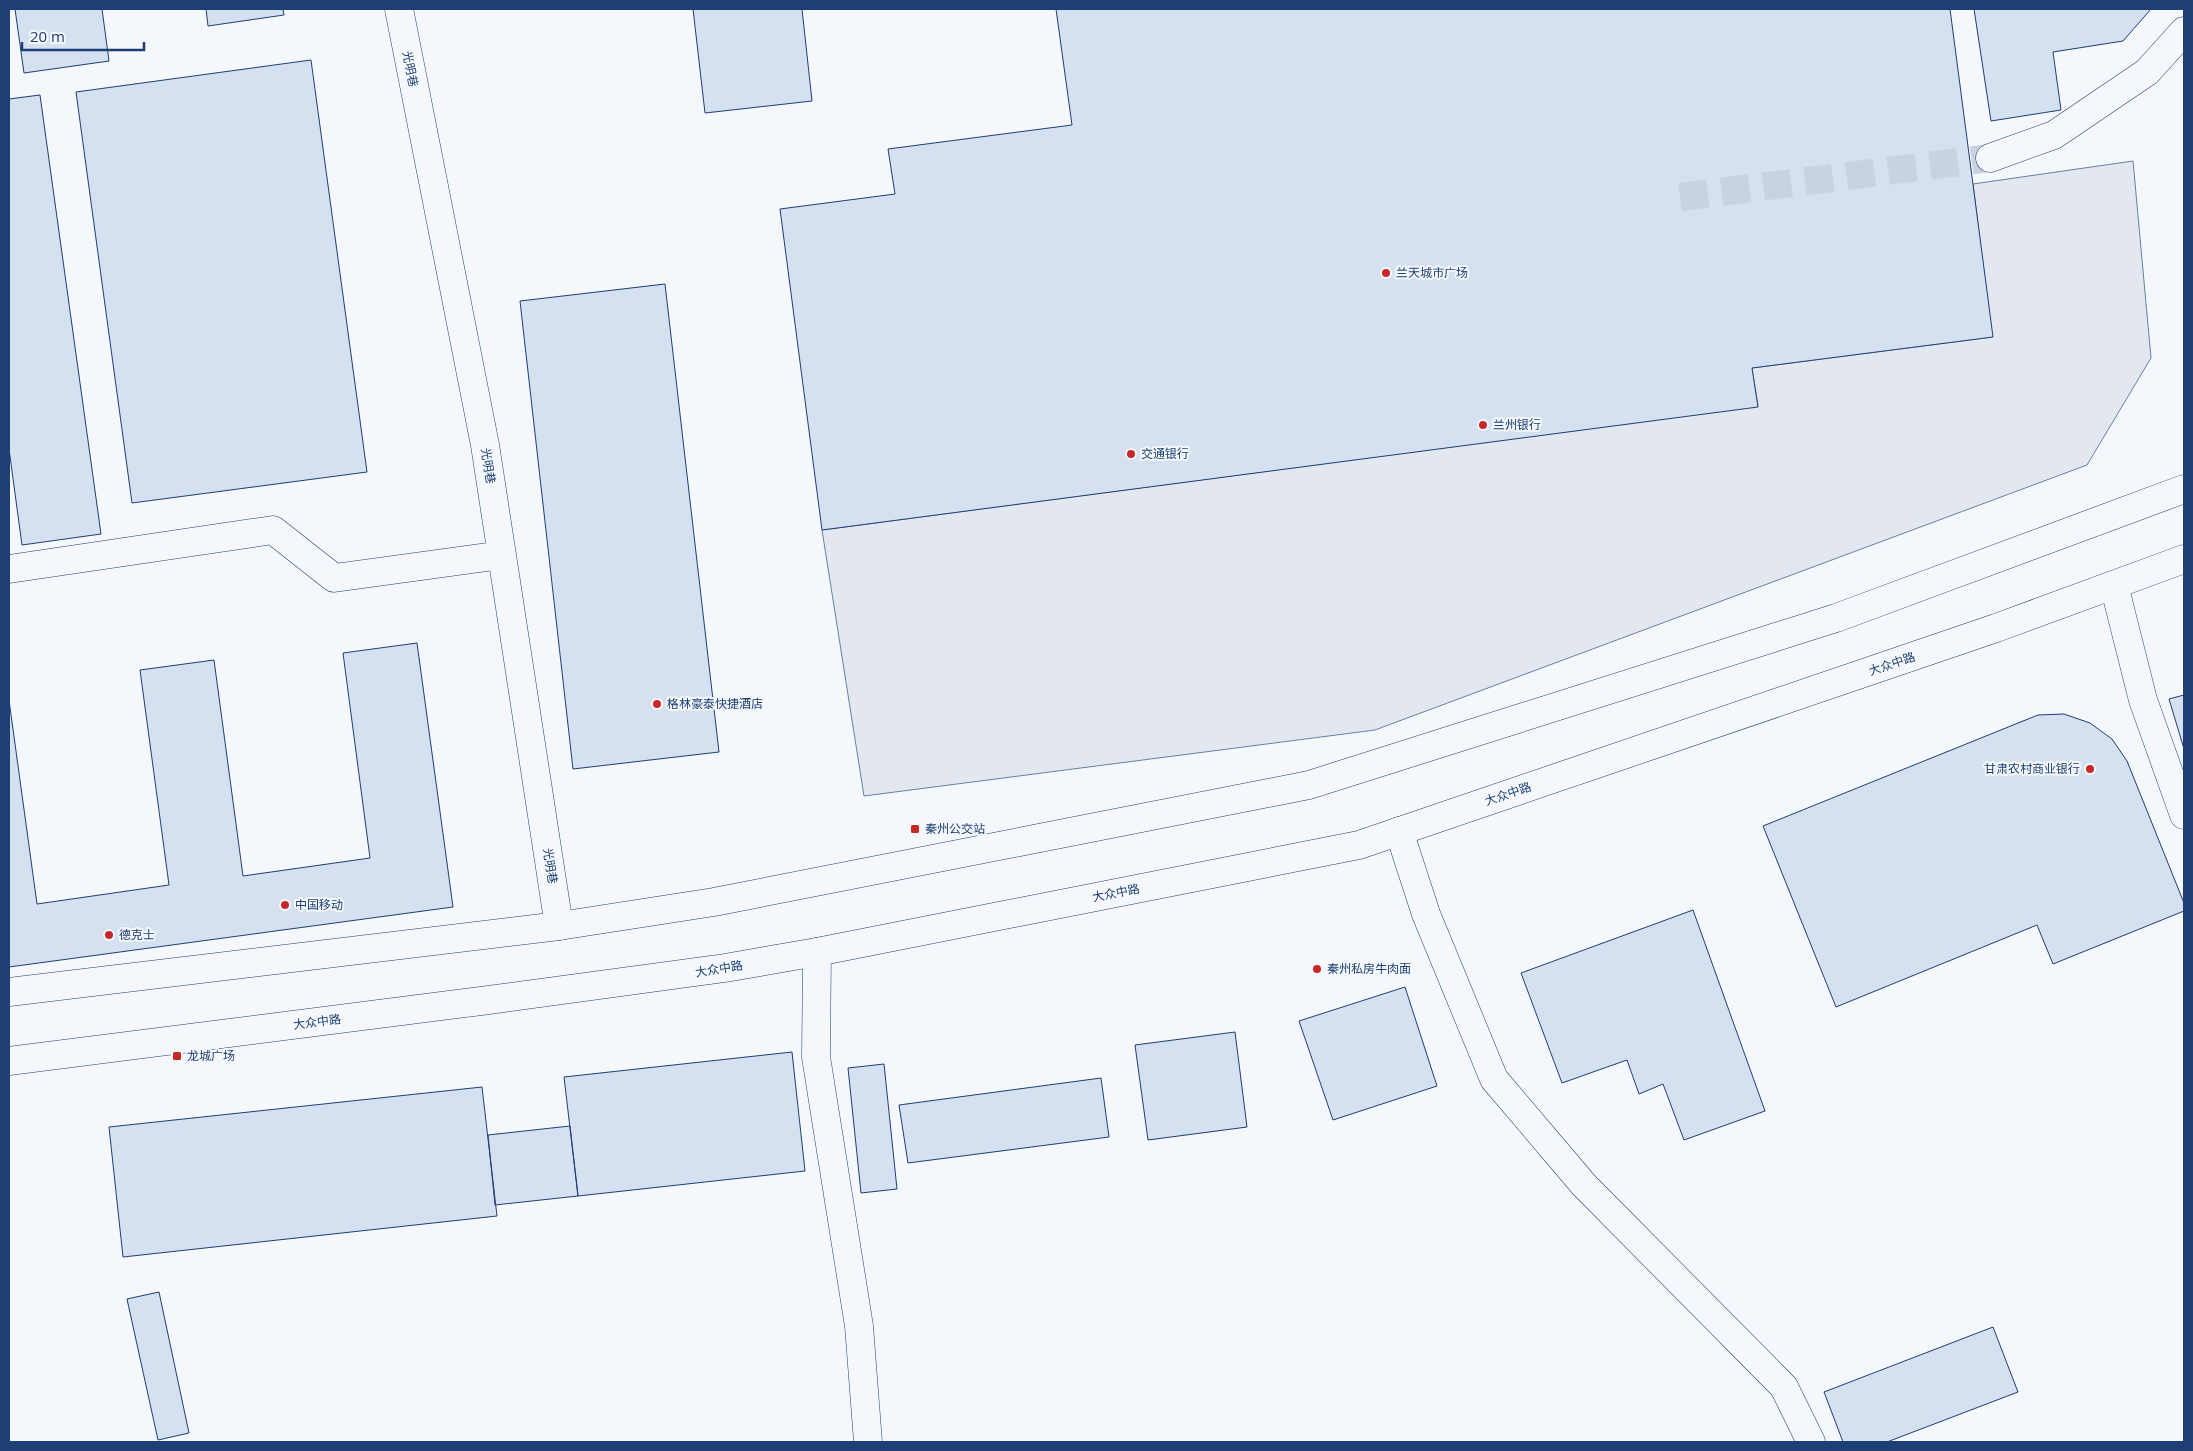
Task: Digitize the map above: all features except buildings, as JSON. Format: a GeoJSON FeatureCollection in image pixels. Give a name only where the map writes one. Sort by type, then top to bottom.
{"type":"FeatureCollection","features":[{"type":"Feature","properties":{"kind":"main road","name":"光明巷"},"geometry":{"type":"LineString","coordinates":[[398,9],[485,445],[559,926]]}},
{"type":"Feature","properties":{"kind":"main road"},"geometry":{"type":"LineString","coordinates":[[1990,158],[2054,135],[2147,72],[2184,30]]}},
{"type":"Feature","properties":{"kind":"main road"},"geometry":{"type":"LineString","coordinates":[[9,992],[559,926],[714,902],[1310,784],[1836,618],[2184,490]]}},
{"type":"Feature","properties":{"kind":"main road"},"geometry":{"type":"LineString","coordinates":[[9,569],[272,530],[334,578],[502,555]]}},
{"type":"Feature","properties":{"kind":"main road","name":"大众中路"},"geometry":{"type":"LineString","coordinates":[[9,1061],[500,999],[725,968],[817,952],[1359,845],[1996,628],[2184,559]]}},
{"type":"Feature","properties":{"kind":"main road"},"geometry":{"type":"LineString","coordinates":[[2114,585],[2143,700],[2184,815]]}},
{"type":"Feature","properties":{"kind":"main road"},"geometry":{"type":"LineString","coordinates":[[1399,831],[1426,914],[1494,1079],[1584,1185],[1784,1387],[1811,1442]]}},
{"type":"Feature","properties":{"kind":"main road"},"geometry":{"type":"LineString","coordinates":[[817,952],[816,1057],[859,1326],[868,1442]]}},
{"type":"Feature","properties":{"kind":"shaded area"},"geometry":{"type":"Polygon","coordinates":[[[2133,161],[2151,358],[2087,465],[1375,730],[864,796],[822,530],[1758,406],[1752,368],[1992,337],[1973,184],[2133,161]]]}},
{"type":"Feature","properties":{"kind":"tunnel"},"geometry":{"type":"LineString","coordinates":[[1680,197],[1990,158]]}},
{"type":"Feature","properties":{"kind":"place","name":"兰天城市广场"},"geometry":{"type":"Point","coordinates":[1386,273]}},
{"type":"Feature","properties":{"kind":"place","name":"兰州银行"},"geometry":{"type":"Point","coordinates":[1483,425]}},
{"type":"Feature","properties":{"kind":"place","name":"交通银行"},"geometry":{"type":"Point","coordinates":[1131,454]}},
{"type":"Feature","properties":{"kind":"place","name":"格林豪泰快捷酒店"},"geometry":{"type":"Point","coordinates":[657,704]}},
{"type":"Feature","properties":{"kind":"place","name":"甘肃农村商业银行"},"geometry":{"type":"Point","coordinates":[2090,769]}},
{"type":"Feature","properties":{"kind":"place","name":"秦州公交站"},"geometry":{"type":"Point","coordinates":[915,829]}},
{"type":"Feature","properties":{"kind":"place","name":"中国移动"},"geometry":{"type":"Point","coordinates":[285,905]}},
{"type":"Feature","properties":{"kind":"place","name":"德克士"},"geometry":{"type":"Point","coordinates":[109,935]}},
{"type":"Feature","properties":{"kind":"place","name":"秦州私房牛肉面"},"geometry":{"type":"Point","coordinates":[1317,969]}},
{"type":"Feature","properties":{"kind":"place","name":"龙城广场"},"geometry":{"type":"Point","coordinates":[177,1056]}}]}
